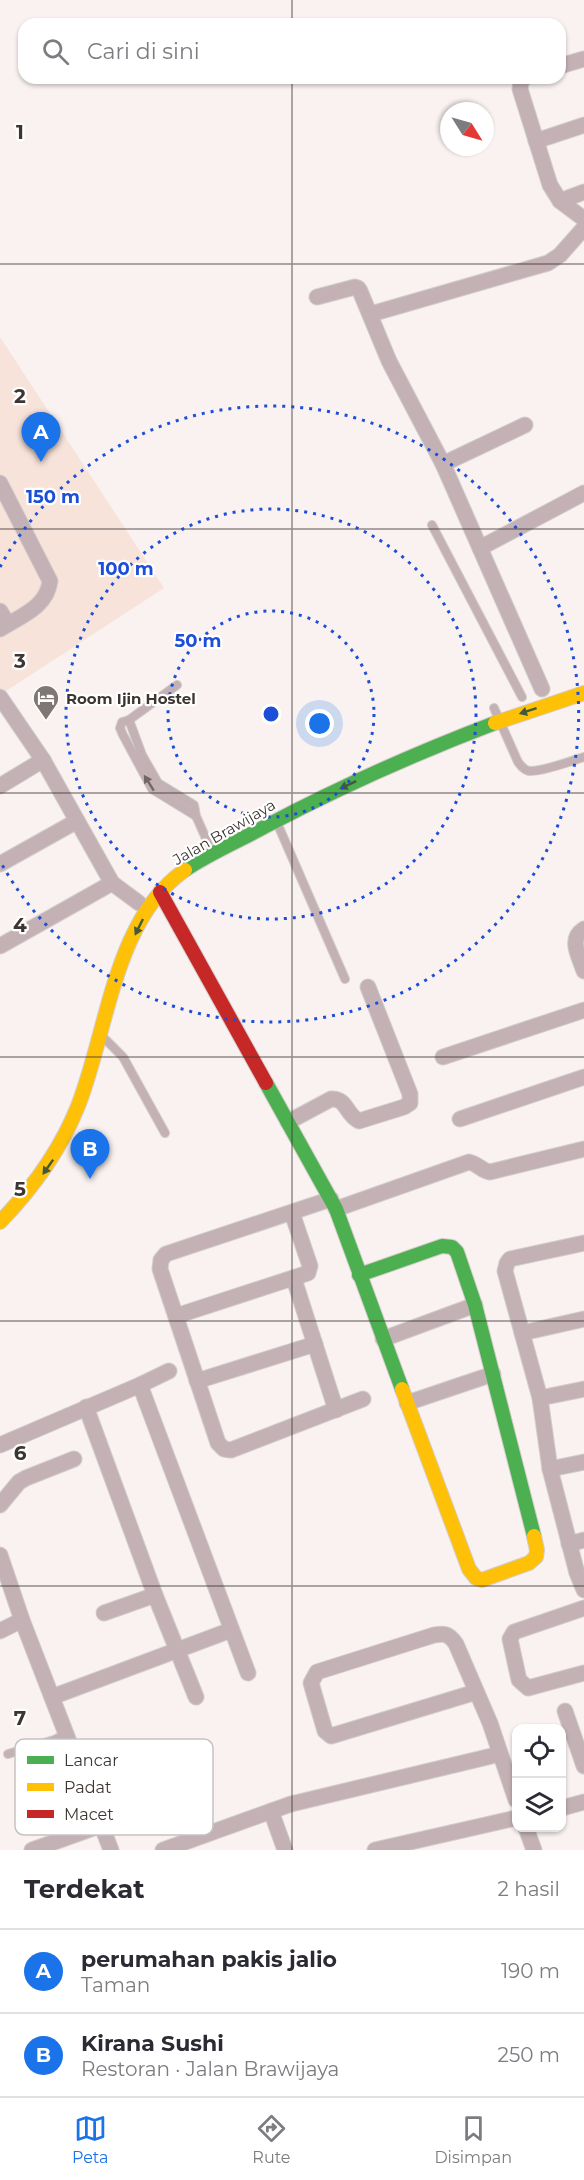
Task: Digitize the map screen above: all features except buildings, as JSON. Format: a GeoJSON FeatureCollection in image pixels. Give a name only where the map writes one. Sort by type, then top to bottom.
{"type":"FeatureCollection","features":[{"type":"Feature","properties":{"kind":"main road","name":"Jalan Brawijaya"},"geometry":{"type":"LineString","coordinates":[[0,1222],[38,1181],[60,1149],[87,1085],[122,961],[142,919],[160,892],[195,865],[276,820],[502,707],[548,687]]}},
{"type":"Feature","properties":{"kind":"main road","name":"Jalan Brawijaya"},"geometry":{"type":"LineString","coordinates":[[502,707],[584,693]]}},
{"type":"Feature","properties":{"kind":"main road"},"geometry":{"type":"LineString","coordinates":[[337,775],[410,742]]}},
{"type":"Feature","properties":{"kind":"main road","name":"Jalan Brawijaya"},"geometry":{"type":"LineString","coordinates":[[0,1204],[36,1164],[61,1120],[79,1073],[97,1004],[121,933],[139,903],[163,874],[208,843],[256,816]]}},
{"type":"Feature","properties":{"kind":"main road"},"geometry":{"type":"LineString","coordinates":[[160,892],[334,1204],[359,1275],[469,1569],[479,1579],[529,1563],[536,1557],[537,1550],[475,1305],[457,1252],[452,1247],[442,1246],[359,1275]]}},
{"type":"Feature","properties":{"kind":"street"},"geometry":{"type":"LineString","coordinates":[[566,64],[584,59]]}},
{"type":"Feature","properties":{"kind":"street"},"geometry":{"type":"LineString","coordinates":[[521,84],[520,89],[550,185],[560,201],[584,219]]}},
{"type":"Feature","properties":{"kind":"street"},"geometry":{"type":"LineString","coordinates":[[536,141],[584,125]]}},
{"type":"Feature","properties":{"kind":"street"},"geometry":{"type":"LineString","coordinates":[[560,201],[584,192]]}},
{"type":"Feature","properties":{"kind":"street"},"geometry":{"type":"LineString","coordinates":[[370,314],[548,263],[560,255],[584,228]]}},
{"type":"Feature","properties":{"kind":"street"},"geometry":{"type":"LineString","coordinates":[[317,297],[358,288],[387,355],[443,464],[480,548],[548,687]]}},
{"type":"Feature","properties":{"kind":"street"},"geometry":{"type":"LineString","coordinates":[[443,464],[525,425]]}},
{"type":"Feature","properties":{"kind":"street"},"geometry":{"type":"LineString","coordinates":[[0,483],[51,581],[42,602],[3,621]]}},
{"type":"Feature","properties":{"kind":"street"},"geometry":{"type":"LineString","coordinates":[[480,548],[584,493]]}},
{"type":"Feature","properties":{"kind":"street"},"geometry":{"type":"LineString","coordinates":[[0,697],[43,760],[112,883],[139,903]]}},
{"type":"Feature","properties":{"kind":"street"},"geometry":{"type":"LineString","coordinates":[[0,786],[43,760]]}},
{"type":"Feature","properties":{"kind":"street"},"geometry":{"type":"LineString","coordinates":[[0,864],[77,821]]}},
{"type":"Feature","properties":{"kind":"street"},"geometry":{"type":"LineString","coordinates":[[0,946],[112,883]]}},
{"type":"Feature","properties":{"kind":"street"},"geometry":{"type":"LineString","coordinates":[[584,928],[578,932],[574,943],[584,971]]}},
{"type":"Feature","properties":{"kind":"street"},"geometry":{"type":"LineString","coordinates":[[288,1122],[331,1099],[338,1098],[343,1102],[350,1116],[358,1121],[404,1107],[410,1103],[410,1094],[368,987]]}},
{"type":"Feature","properties":{"kind":"street"},"geometry":{"type":"LineString","coordinates":[[443,1057],[584,1010]]}},
{"type":"Feature","properties":{"kind":"street"},"geometry":{"type":"LineString","coordinates":[[460,1119],[584,1077]]}},
{"type":"Feature","properties":{"kind":"street"},"geometry":{"type":"LineString","coordinates":[[363,1399],[227,1450],[218,1443],[160,1269],[160,1260],[166,1254],[292,1213],[334,1204],[469,1162],[490,1172],[584,1149]]}},
{"type":"Feature","properties":{"kind":"street"},"geometry":{"type":"LineString","coordinates":[[176,1316],[305,1276],[310,1269],[292,1213]]}},
{"type":"Feature","properties":{"kind":"street"},"geometry":{"type":"LineString","coordinates":[[584,1243],[514,1258],[507,1263],[505,1271],[540,1398],[550,1469],[577,1542],[577,1573],[584,1590]]}},
{"type":"Feature","properties":{"kind":"street"},"geometry":{"type":"LineString","coordinates":[[294,1279],[336,1410]]}},
{"type":"Feature","properties":{"kind":"street"},"geometry":{"type":"LineString","coordinates":[[383,1339],[475,1305]]}},
{"type":"Feature","properties":{"kind":"street"},"geometry":{"type":"LineString","coordinates":[[522,1333],[584,1319]]}},
{"type":"Feature","properties":{"kind":"street"},"geometry":{"type":"LineString","coordinates":[[197,1381],[315,1344]]}},
{"type":"Feature","properties":{"kind":"street"},"geometry":{"type":"LineString","coordinates":[[0,1446],[86,1407],[140,1386],[169,1371]]}},
{"type":"Feature","properties":{"kind":"street"},"geometry":{"type":"LineString","coordinates":[[407,1403],[493,1374]]}},
{"type":"Feature","properties":{"kind":"street"},"geometry":{"type":"LineString","coordinates":[[140,1386],[248,1673]]}},
{"type":"Feature","properties":{"kind":"street"},"geometry":{"type":"LineString","coordinates":[[540,1398],[584,1389]]}},
{"type":"Feature","properties":{"kind":"street"},"geometry":{"type":"LineString","coordinates":[[86,1407],[155,1595],[196,1697]]}},
{"type":"Feature","properties":{"kind":"street"},"geometry":{"type":"LineString","coordinates":[[0,1505],[19,1482],[74,1459]]}},
{"type":"Feature","properties":{"kind":"street"},"geometry":{"type":"LineString","coordinates":[[550,1469],[584,1462]]}},
{"type":"Feature","properties":{"kind":"street"},"geometry":{"type":"LineString","coordinates":[[0,1555],[22,1620],[68,1739]]}},
{"type":"Feature","properties":{"kind":"street"},"geometry":{"type":"LineString","coordinates":[[104,1612],[155,1595]]}},
{"type":"Feature","properties":{"kind":"street"},"geometry":{"type":"LineString","coordinates":[[584,1608],[514,1632],[510,1639],[519,1680],[528,1688],[584,1673]]}},
{"type":"Feature","properties":{"kind":"street"},"geometry":{"type":"LineString","coordinates":[[0,1631],[22,1620]]}},
{"type":"Feature","properties":{"kind":"street"},"geometry":{"type":"LineString","coordinates":[[52,1696],[231,1630]]}},
{"type":"Feature","properties":{"kind":"street"},"geometry":{"type":"LineString","coordinates":[[476,1692],[331,1736],[325,1731],[311,1683],[317,1672],[444,1633],[456,1644],[476,1692],[512,1788]]}},
{"type":"Feature","properties":{"kind":"street"},"geometry":{"type":"LineString","coordinates":[[565,1711],[584,1766]]}},
{"type":"Feature","properties":{"kind":"street"},"geometry":{"type":"LineString","coordinates":[[213,1832],[291,1804],[500,1754]]}},
{"type":"Feature","properties":{"kind":"street"},"geometry":{"type":"LineString","coordinates":[[566,1807],[584,1802]]}},
{"type":"Feature","properties":{"kind":"street"},"geometry":{"type":"LineString","coordinates":[[271,1810],[285,1850]]}},
{"type":"Feature","properties":{"kind":"street"},"geometry":{"type":"LineString","coordinates":[[375,1850],[512,1819]]}},
{"type":"Feature","properties":{"kind":"street"},"geometry":{"type":"LineString","coordinates":[[528,1832],[534,1850]]}},
{"type":"Feature","properties":{"kind":"street"},"geometry":{"type":"LineString","coordinates":[[32,1850],[74,1835]]}},
{"type":"Feature","properties":{"kind":"street"},"geometry":{"type":"LineString","coordinates":[[106,1835],[111,1850]]}},
{"type":"Feature","properties":{"kind":"street"},"geometry":{"type":"LineString","coordinates":[[163,1850],[205,1835],[210,1850]]}},
{"type":"Feature","properties":{"kind":"lane"},"geometry":{"type":"LineString","coordinates":[[432,525],[502,707],[518,762],[522,768],[529,771],[560,765],[584,757]]}},
{"type":"Feature","properties":{"kind":"lane"},"geometry":{"type":"LineString","coordinates":[[177,685],[129,720],[122,722],[120,728],[135,750],[152,789],[196,816],[208,843]]}},
{"type":"Feature","properties":{"kind":"lane"},"geometry":{"type":"LineString","coordinates":[[276,820],[345,979]]}},
{"type":"Feature","properties":{"kind":"lane"},"geometry":{"type":"LineString","coordinates":[[101,1034],[123,1057],[165,1133]]}},
{"type":"Feature","properties":{"kind":"lane"},"geometry":{"type":"LineString","coordinates":[[56,1739],[66,1734]]}},
{"type":"Feature","properties":{"kind":"lane"},"geometry":{"type":"LineString","coordinates":[[8,1755],[15,1753]]}},
{"type":"Feature","properties":{"kind":"shaded area"},"geometry":{"type":"Polygon","coordinates":[[[0,337],[164,588],[0,695],[0,337]]]}},
{"type":"Feature","properties":{"kind":"traffic: fast"},"geometry":{"type":"LineString","coordinates":[[185,870],[350,784],[407,758],[495,723]]}},
{"type":"Feature","properties":{"kind":"traffic: fast"},"geometry":{"type":"LineString","coordinates":[[266,1083],[336,1209],[402,1389]]}},
{"type":"Feature","properties":{"kind":"traffic: fast"},"geometry":{"type":"LineString","coordinates":[[359,1275],[442,1246],[452,1247],[457,1252],[475,1305],[534,1536]]}},
{"type":"Feature","properties":{"kind":"traffic: slow"},"geometry":{"type":"LineString","coordinates":[[495,723],[584,693]]}},
{"type":"Feature","properties":{"kind":"traffic: slow"},"geometry":{"type":"LineString","coordinates":[[0,1222],[35,1182],[63,1138],[78,1106],[116,978],[128,946],[143,917],[161,891],[185,870]]}},
{"type":"Feature","properties":{"kind":"traffic: slow"},"geometry":{"type":"LineString","coordinates":[[402,1389],[469,1569],[476,1578],[482,1580],[529,1563],[536,1557],[534,1536]]}},
{"type":"Feature","properties":{"kind":"traffic: jam"},"geometry":{"type":"LineString","coordinates":[[160,892],[266,1083]]}},
{"type":"Feature","properties":{"kind":"place","name":"perumahan pakis jalio"},"geometry":{"type":"Point","coordinates":[41,462]}},
{"type":"Feature","properties":{"kind":"place","name":"Room Ijin Hostel"},"geometry":{"type":"Point","coordinates":[46,721]}},
{"type":"Feature","properties":{"kind":"place","name":"Kirana Sushi"},"geometry":{"type":"Point","coordinates":[90,1179]}}]}
